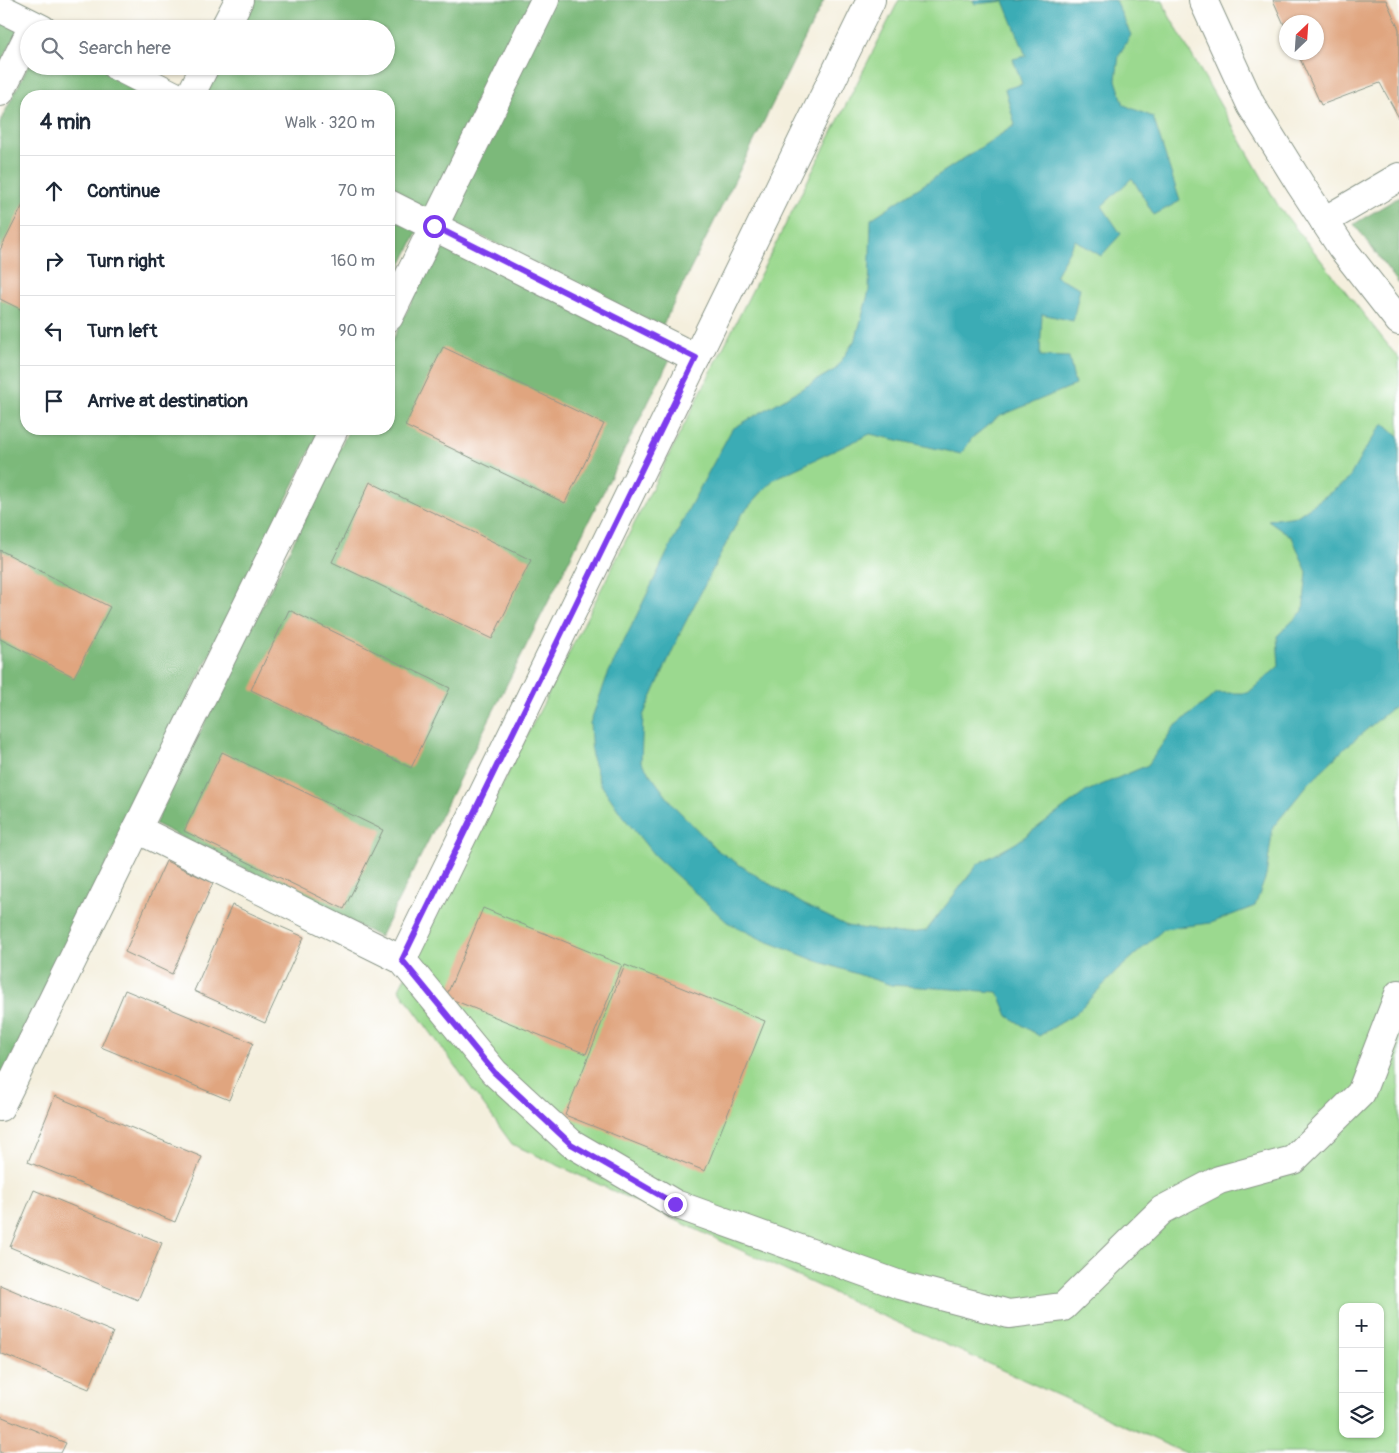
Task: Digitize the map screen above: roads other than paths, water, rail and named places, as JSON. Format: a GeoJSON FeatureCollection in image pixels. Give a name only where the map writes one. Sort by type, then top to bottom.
{"type":"FeatureCollection","features":[{"type":"Feature","properties":{"kind":"lane"},"geometry":{"type":"LineString","coordinates":[[229,20],[239,0]]}},
{"type":"Feature","properties":{"kind":"lane"},"geometry":{"type":"LineString","coordinates":[[395,305],[545,0]]}},
{"type":"Feature","properties":{"kind":"lane"},"geometry":{"type":"LineString","coordinates":[[402,960],[871,0]]}},
{"type":"Feature","properties":{"kind":"lane"},"geometry":{"type":"LineString","coordinates":[[1203,0],[1251,105],[1342,248],[1399,321]]}},
{"type":"Feature","properties":{"kind":"lane"},"geometry":{"type":"LineString","coordinates":[[0,8],[20,20]]}},
{"type":"Feature","properties":{"kind":"lane"},"geometry":{"type":"LineString","coordinates":[[0,92],[20,55]]}},
{"type":"Feature","properties":{"kind":"lane"},"geometry":{"type":"LineString","coordinates":[[134,75],[163,90]]}},
{"type":"Feature","properties":{"kind":"lane"},"geometry":{"type":"LineString","coordinates":[[193,90],[200,75]]}},
{"type":"Feature","properties":{"kind":"lane"},"geometry":{"type":"LineString","coordinates":[[1324,221],[1399,177]]}},
{"type":"Feature","properties":{"kind":"lane"},"geometry":{"type":"LineString","coordinates":[[395,207],[696,358]]}},
{"type":"Feature","properties":{"kind":"lane"},"geometry":{"type":"LineString","coordinates":[[0,1107],[331,435]]}},
{"type":"Feature","properties":{"kind":"lane"},"geometry":{"type":"LineString","coordinates":[[137,828],[402,960],[494,1072],[571,1144],[675,1204],[900,1284],[1010,1314],[1063,1307],[1162,1210],[1219,1180],[1293,1160],[1362,1093],[1399,994]]}},
{"type":"Feature","properties":{"kind":"water"},"geometry":{"type":"Polygon","coordinates":[[[973,0],[1115,0],[1131,35],[1119,55],[1116,80],[1124,105],[1153,117],[1180,201],[1154,215],[1132,178],[1102,206],[1121,234],[1101,256],[1075,240],[1055,276],[1080,288],[1073,321],[1042,314],[1040,356],[1069,357],[1075,385],[998,417],[972,438],[961,454],[870,434],[774,479],[741,515],[683,627],[643,716],[641,762],[673,805],[717,850],[803,904],[847,926],[900,934],[926,931],[978,864],[1016,843],[1087,791],[1148,765],[1174,727],[1217,693],[1248,693],[1279,666],[1277,636],[1303,611],[1307,572],[1292,537],[1268,520],[1297,516],[1348,480],[1364,451],[1384,423],[1399,437],[1399,702],[1346,747],[1309,783],[1273,827],[1266,876],[1255,906],[1211,923],[1164,929],[1117,971],[1074,1015],[1039,1036],[1008,1016],[998,992],[891,985],[814,960],[761,939],[727,922],[654,855],[621,814],[600,783],[592,758],[590,723],[608,674],[689,508],[732,429],[836,369],[856,338],[869,291],[871,219],[1015,125],[1005,89],[1022,84],[1013,59],[1026,56],[1004,1],[975,4],[973,0]]]}}]}
